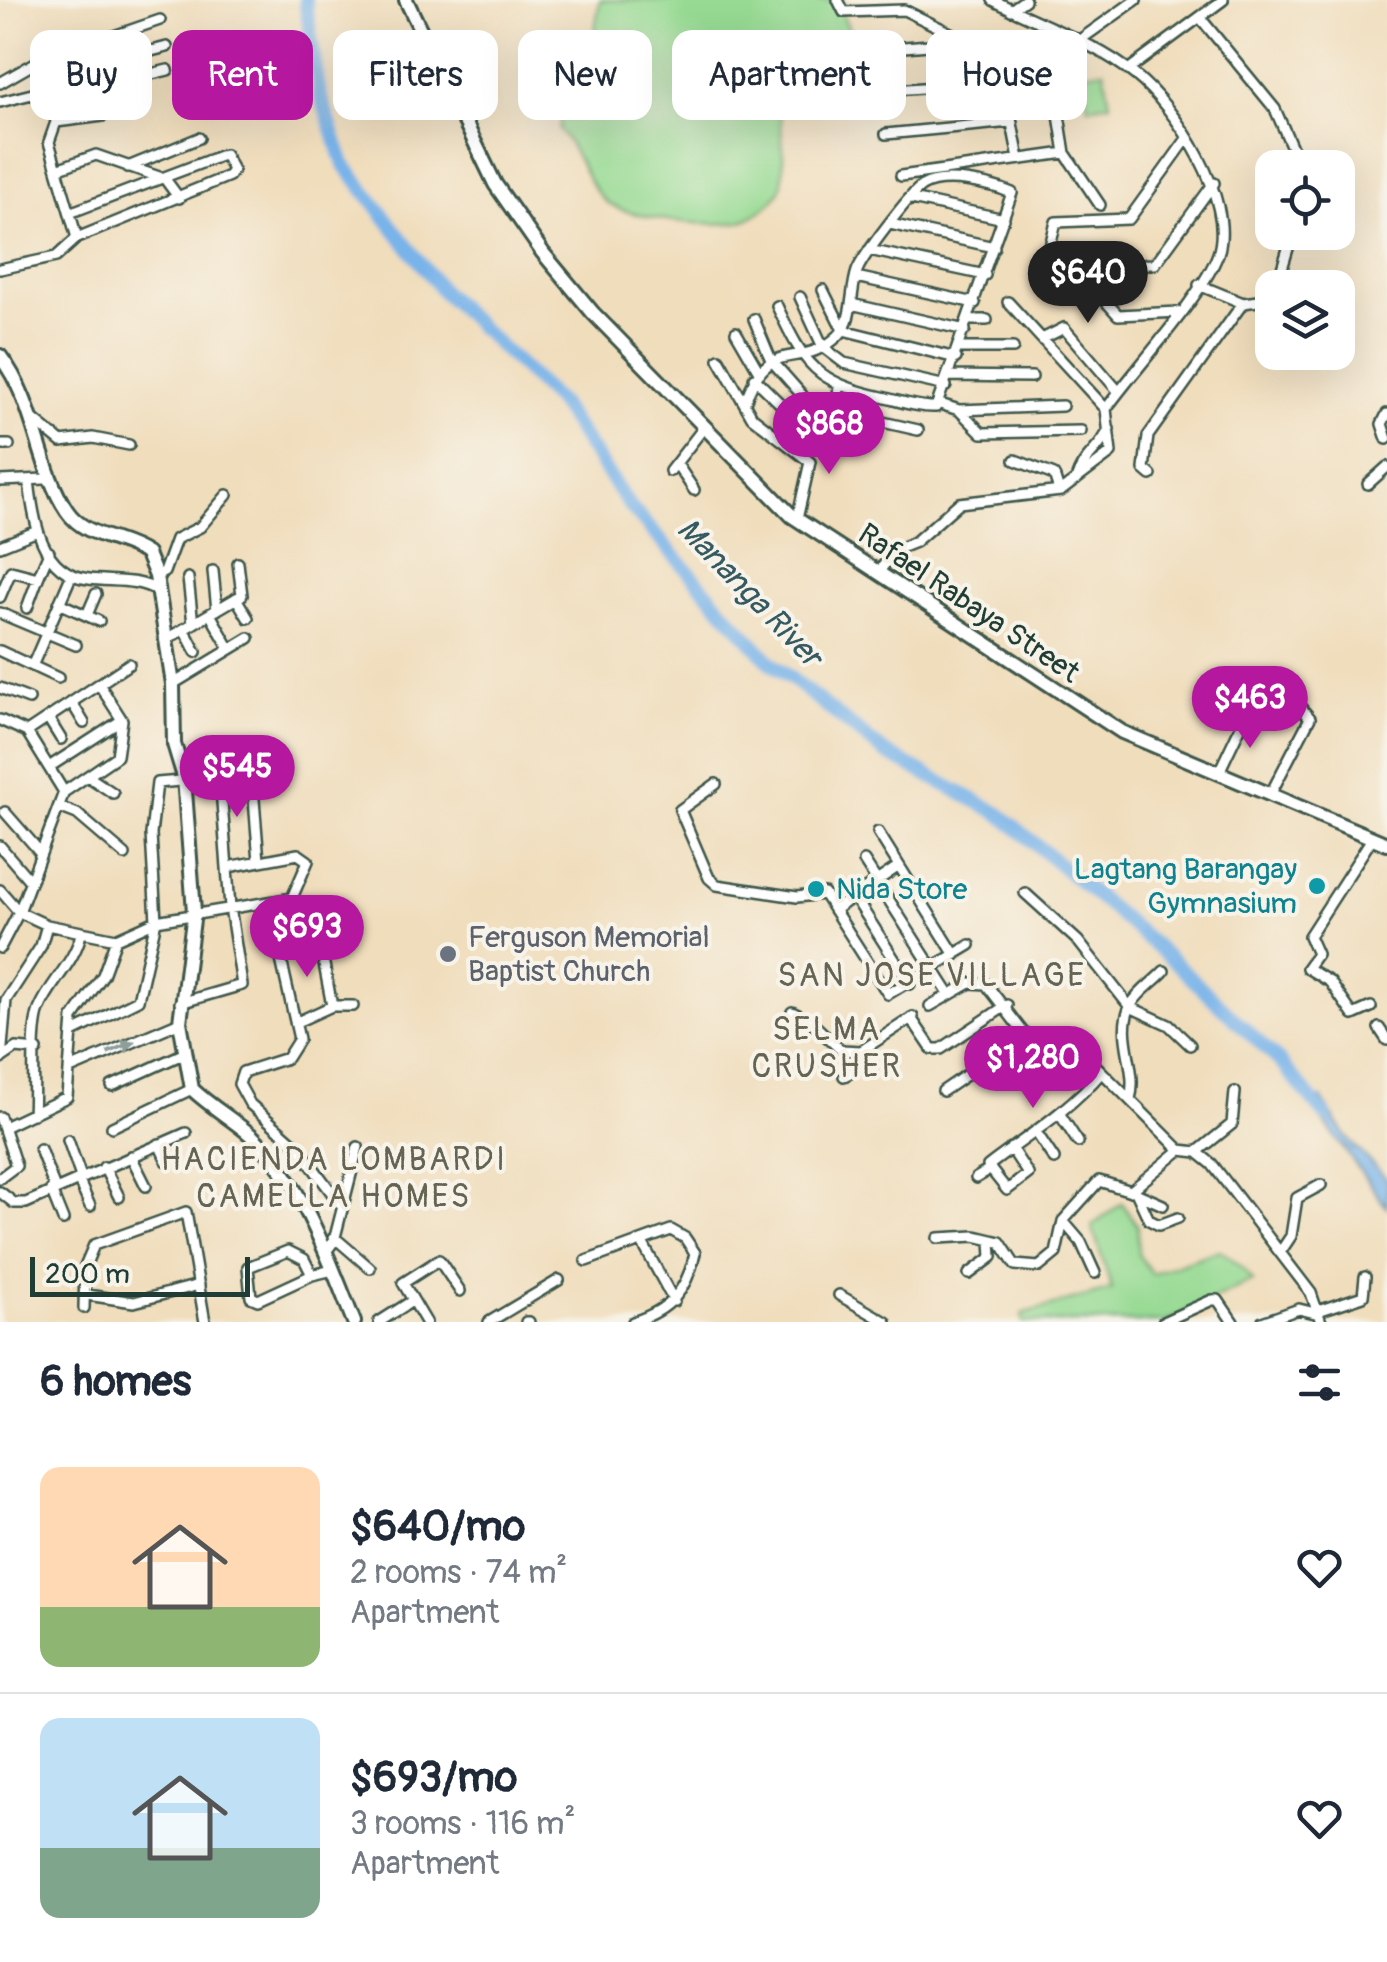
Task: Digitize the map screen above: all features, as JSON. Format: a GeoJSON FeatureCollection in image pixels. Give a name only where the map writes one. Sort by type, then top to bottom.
{"type":"FeatureCollection","features":[{"type":"Feature","properties":{"kind":"main road","name":"Rafael Rabaya Street"},"geometry":{"type":"LineString","coordinates":[[406,0],[495,184],[520,222],[593,313],[756,483],[797,520],[1089,713],[1158,750],[1387,844]]}},
{"type":"Feature","properties":{"kind":"main road"},"geometry":{"type":"LineString","coordinates":[[0,356],[25,395],[67,512],[86,529],[148,554],[156,576],[173,684],[174,744],[184,777],[194,912],[180,1003],[192,1088],[252,1137],[274,1161],[329,1243],[334,1270],[354,1322]]}},
{"type":"Feature","properties":{"kind":"street"},"geometry":{"type":"LineString","coordinates":[[838,0],[844,12],[898,10],[947,30]]}},
{"type":"Feature","properties":{"kind":"street"},"geometry":{"type":"LineString","coordinates":[[993,0],[1051,30]]}},
{"type":"Feature","properties":{"kind":"street"},"geometry":{"type":"LineString","coordinates":[[1011,10],[1025,0]]}},
{"type":"Feature","properties":{"kind":"street"},"geometry":{"type":"LineString","coordinates":[[1087,34],[1136,0]]}},
{"type":"Feature","properties":{"kind":"street"},"geometry":{"type":"LineString","coordinates":[[1128,70],[1202,20],[1220,1]]}},
{"type":"Feature","properties":{"kind":"street"},"geometry":{"type":"LineString","coordinates":[[130,30],[160,20]]}},
{"type":"Feature","properties":{"kind":"street"},"geometry":{"type":"LineString","coordinates":[[1202,20],[1276,109],[1293,150]]}},
{"type":"Feature","properties":{"kind":"street"},"geometry":{"type":"LineString","coordinates":[[1045,27],[1065,153],[1112,221]]}},
{"type":"Feature","properties":{"kind":"street"},"geometry":{"type":"LineString","coordinates":[[152,51],[166,47]]}},
{"type":"Feature","properties":{"kind":"street"},"geometry":{"type":"LineString","coordinates":[[1087,48],[1128,70],[1153,91],[1214,183],[1221,204],[1221,238],[1213,266],[1106,409]]}},
{"type":"Feature","properties":{"kind":"street"},"geometry":{"type":"LineString","coordinates":[[0,82],[30,66]]}},
{"type":"Feature","properties":{"kind":"street"},"geometry":{"type":"LineString","coordinates":[[152,74],[168,70]]}},
{"type":"Feature","properties":{"kind":"street"},"geometry":{"type":"LineString","coordinates":[[0,102],[30,94]]}},
{"type":"Feature","properties":{"kind":"street"},"geometry":{"type":"LineString","coordinates":[[72,120],[56,122],[48,142],[77,238]]}},
{"type":"Feature","properties":{"kind":"street"},"geometry":{"type":"LineString","coordinates":[[886,134],[1012,122],[1019,159]]}},
{"type":"Feature","properties":{"kind":"street"},"geometry":{"type":"LineString","coordinates":[[128,167],[199,138]]}},
{"type":"Feature","properties":{"kind":"street"},"geometry":{"type":"LineString","coordinates":[[1186,140],[1129,218],[1062,218],[1053,226],[1046,266],[1155,264],[1214,183]]}},
{"type":"Feature","properties":{"kind":"street"},"geometry":{"type":"LineString","coordinates":[[901,176],[1065,153]]}},
{"type":"Feature","properties":{"kind":"street"},"geometry":{"type":"LineString","coordinates":[[57,168],[96,155],[165,179],[179,198]]}},
{"type":"Feature","properties":{"kind":"street"},"geometry":{"type":"LineString","coordinates":[[0,270],[56,257],[77,238],[229,176],[230,161],[220,156],[72,212]]}},
{"type":"Feature","properties":{"kind":"street"},"geometry":{"type":"LineString","coordinates":[[745,402],[756,374],[771,360],[823,347],[843,330],[856,277],[869,250],[922,186],[948,180],[1010,191],[1004,219],[940,404]]}},
{"type":"Feature","properties":{"kind":"street"},"geometry":{"type":"LineString","coordinates":[[912,199],[1004,219]]}},
{"type":"Feature","properties":{"kind":"street"},"geometry":{"type":"LineString","coordinates":[[1094,218],[1100,204]]}},
{"type":"Feature","properties":{"kind":"street"},"geometry":{"type":"LineString","coordinates":[[890,224],[994,247]]}},
{"type":"Feature","properties":{"kind":"street"},"geometry":{"type":"LineString","coordinates":[[869,250],[984,275]]}},
{"type":"Feature","properties":{"kind":"street"},"geometry":{"type":"LineString","coordinates":[[1199,284],[1243,303],[1258,301],[1271,289],[1290,250]]}},
{"type":"Feature","properties":{"kind":"street"},"geometry":{"type":"LineString","coordinates":[[1074,266],[1119,318],[1179,312]]}},
{"type":"Feature","properties":{"kind":"street"},"geometry":{"type":"LineString","coordinates":[[856,277],[975,303]]}},
{"type":"Feature","properties":{"kind":"street"},"geometry":{"type":"LineString","coordinates":[[822,290],[843,330]]}},
{"type":"Feature","properties":{"kind":"street"},"geometry":{"type":"LineString","coordinates":[[800,297],[823,347],[844,363],[947,381],[1032,377]]}},
{"type":"Feature","properties":{"kind":"street"},"geometry":{"type":"LineString","coordinates":[[878,572],[895,550],[914,542],[959,503],[1059,491],[1111,453],[1106,409],[1008,302]]}},
{"type":"Feature","properties":{"kind":"street"},"geometry":{"type":"LineString","coordinates":[[1150,475],[1144,469],[1148,436],[1243,303]]}},
{"type":"Feature","properties":{"kind":"street"},"geometry":{"type":"LineString","coordinates":[[851,304],[967,325],[987,320]]}},
{"type":"Feature","properties":{"kind":"street"},"geometry":{"type":"LineString","coordinates":[[777,306],[799,353],[817,373],[839,387],[932,408],[940,404],[959,410],[1062,406]]}},
{"type":"Feature","properties":{"kind":"street"},"geometry":{"type":"LineString","coordinates":[[754,318],[771,360],[802,394]]}},
{"type":"Feature","properties":{"kind":"street"},"geometry":{"type":"LineString","coordinates":[[1042,339],[1064,328],[1119,392]]}},
{"type":"Feature","properties":{"kind":"street"},"geometry":{"type":"LineString","coordinates":[[843,330],[957,353],[1012,348]]}},
{"type":"Feature","properties":{"kind":"street"},"geometry":{"type":"LineString","coordinates":[[736,332],[756,374],[800,423]]}},
{"type":"Feature","properties":{"kind":"street"},"geometry":{"type":"LineString","coordinates":[[719,360],[752,417],[810,462],[797,520]]}},
{"type":"Feature","properties":{"kind":"street"},"geometry":{"type":"LineString","coordinates":[[839,387],[837,406],[843,413],[918,430]]}},
{"type":"Feature","properties":{"kind":"street"},"geometry":{"type":"LineString","coordinates":[[959,410],[982,433],[1081,431]]}},
{"type":"Feature","properties":{"kind":"street"},"geometry":{"type":"LineString","coordinates":[[1387,414],[1382,424],[1387,440]]}},
{"type":"Feature","properties":{"kind":"street"},"geometry":{"type":"LineString","coordinates":[[33,419],[61,442],[93,438],[129,445]]}},
{"type":"Feature","properties":{"kind":"street"},"geometry":{"type":"LineString","coordinates":[[694,490],[673,467],[705,426]]}},
{"type":"Feature","properties":{"kind":"street"},"geometry":{"type":"LineString","coordinates":[[1075,482],[1088,454],[1102,443],[1109,428]]}},
{"type":"Feature","properties":{"kind":"street"},"geometry":{"type":"LineString","coordinates":[[1088,454],[1097,465]]}},
{"type":"Feature","properties":{"kind":"street"},"geometry":{"type":"LineString","coordinates":[[1015,460],[1054,475],[1059,491]]}},
{"type":"Feature","properties":{"kind":"street"},"geometry":{"type":"LineString","coordinates":[[1368,484],[1387,467]]}},
{"type":"Feature","properties":{"kind":"street"},"geometry":{"type":"LineString","coordinates":[[0,480],[46,480]]}},
{"type":"Feature","properties":{"kind":"street"},"geometry":{"type":"LineString","coordinates":[[29,480],[34,532],[49,552],[84,579],[135,582],[158,591]]}},
{"type":"Feature","properties":{"kind":"street"},"geometry":{"type":"LineString","coordinates":[[156,576],[164,572],[176,539],[200,527],[227,495]]}},
{"type":"Feature","properties":{"kind":"street"},"geometry":{"type":"LineString","coordinates":[[0,546],[34,532]]}},
{"type":"Feature","properties":{"kind":"street"},"geometry":{"type":"LineString","coordinates":[[27,608],[49,552]]}},
{"type":"Feature","properties":{"kind":"street"},"geometry":{"type":"LineString","coordinates":[[166,640],[242,595],[238,563]]}},
{"type":"Feature","properties":{"kind":"street"},"geometry":{"type":"LineString","coordinates":[[0,597],[11,571],[38,578]]}},
{"type":"Feature","properties":{"kind":"street"},"geometry":{"type":"LineString","coordinates":[[212,571],[213,612],[230,649]]}},
{"type":"Feature","properties":{"kind":"street"},"geometry":{"type":"LineString","coordinates":[[188,578],[188,626],[196,652]]}},
{"type":"Feature","properties":{"kind":"street"},"geometry":{"type":"LineString","coordinates":[[34,664],[69,581]]}},
{"type":"Feature","properties":{"kind":"street"},"geometry":{"type":"LineString","coordinates":[[87,616],[96,594]]}},
{"type":"Feature","properties":{"kind":"street"},"geometry":{"type":"LineString","coordinates":[[236,598],[248,618]]}},
{"type":"Feature","properties":{"kind":"street"},"geometry":{"type":"LineString","coordinates":[[59,603],[99,621]]}},
{"type":"Feature","properties":{"kind":"street"},"geometry":{"type":"LineString","coordinates":[[0,613],[76,645]]}},
{"type":"Feature","properties":{"kind":"street"},"geometry":{"type":"LineString","coordinates":[[173,684],[249,638]]}},
{"type":"Feature","properties":{"kind":"street"},"geometry":{"type":"LineString","coordinates":[[0,650],[58,678]]}},
{"type":"Feature","properties":{"kind":"street"},"geometry":{"type":"LineString","coordinates":[[27,732],[129,664]]}},
{"type":"Feature","properties":{"kind":"street"},"geometry":{"type":"LineString","coordinates":[[1270,795],[1310,718],[1276,679]]}},
{"type":"Feature","properties":{"kind":"street"},"geometry":{"type":"LineString","coordinates":[[0,948],[19,912],[64,792],[117,756],[122,720],[100,684]]}},
{"type":"Feature","properties":{"kind":"street"},"geometry":{"type":"LineString","coordinates":[[0,688],[29,699]]}},
{"type":"Feature","properties":{"kind":"street"},"geometry":{"type":"LineString","coordinates":[[72,702],[84,723]]}},
{"type":"Feature","properties":{"kind":"street"},"geometry":{"type":"LineString","coordinates":[[1218,774],[1248,712]]}},
{"type":"Feature","properties":{"kind":"street"},"geometry":{"type":"LineString","coordinates":[[48,718],[61,739]]}},
{"type":"Feature","properties":{"kind":"street"},"geometry":{"type":"LineString","coordinates":[[0,720],[27,732],[64,792]]}},
{"type":"Feature","properties":{"kind":"street"},"geometry":{"type":"LineString","coordinates":[[49,767],[122,720]]}},
{"type":"Feature","properties":{"kind":"street"},"geometry":{"type":"LineString","coordinates":[[73,1032],[138,1000],[156,921],[151,834],[156,785],[184,777],[250,773],[254,778],[259,861]]}},
{"type":"Feature","properties":{"kind":"street"},"geometry":{"type":"LineString","coordinates":[[180,1003],[242,985],[230,906],[220,776]]}},
{"type":"Feature","properties":{"kind":"street"},"geometry":{"type":"LineString","coordinates":[[89,777],[113,793]]}},
{"type":"Feature","properties":{"kind":"street"},"geometry":{"type":"LineString","coordinates":[[716,784],[680,810],[709,878],[717,885],[797,897],[824,894],[885,991],[892,994],[970,945]]}},
{"type":"Feature","properties":{"kind":"street"},"geometry":{"type":"LineString","coordinates":[[59,807],[76,814],[125,855]]}},
{"type":"Feature","properties":{"kind":"street"},"geometry":{"type":"LineString","coordinates":[[5,812],[40,852]]}},
{"type":"Feature","properties":{"kind":"street"},"geometry":{"type":"LineString","coordinates":[[878,832],[955,955]]}},
{"type":"Feature","properties":{"kind":"street"},"geometry":{"type":"LineString","coordinates":[[1371,1007],[1353,1015],[1330,982],[1307,968],[1318,954],[1309,936],[1373,837]]}},
{"type":"Feature","properties":{"kind":"street"},"geometry":{"type":"LineString","coordinates":[[0,846],[30,882]]}},
{"type":"Feature","properties":{"kind":"street"},"geometry":{"type":"LineString","coordinates":[[0,890],[19,912],[47,925],[116,939],[156,921],[194,912],[292,898],[308,860],[298,854],[228,867]]}},
{"type":"Feature","properties":{"kind":"street"},"geometry":{"type":"LineString","coordinates":[[864,861],[949,994]]}},
{"type":"Feature","properties":{"kind":"street"},"geometry":{"type":"LineString","coordinates":[[834,910],[899,866]]}},
{"type":"Feature","properties":{"kind":"street"},"geometry":{"type":"LineString","coordinates":[[1025,893],[1078,941],[1130,1006],[1169,1025],[1190,1045]]}},
{"type":"Feature","properties":{"kind":"street"},"geometry":{"type":"LineString","coordinates":[[854,896],[910,984]]}},
{"type":"Feature","properties":{"kind":"street"},"geometry":{"type":"LineString","coordinates":[[0,1059],[6,1000],[42,946],[47,925]]}},
{"type":"Feature","properties":{"kind":"street"},"geometry":{"type":"LineString","coordinates":[[33,1114],[37,1050],[34,1025],[40,1006],[77,952],[82,934]]}},
{"type":"Feature","properties":{"kind":"street"},"geometry":{"type":"LineString","coordinates":[[0,1178],[14,1170],[2,1122],[33,1114],[66,1097],[76,1010],[100,981],[116,939]]}},
{"type":"Feature","properties":{"kind":"street"},"geometry":{"type":"LineString","coordinates":[[332,1006],[323,959],[304,941],[282,941],[278,946],[280,960],[299,1039],[287,1058],[243,1072],[238,1084],[250,1104],[296,1146],[341,1204]]}},
{"type":"Feature","properties":{"kind":"street"},"geometry":{"type":"LineString","coordinates":[[1130,1099],[1133,1073],[1126,1042],[1130,1006],[1164,972]]}},
{"type":"Feature","properties":{"kind":"street"},"geometry":{"type":"LineString","coordinates":[[930,1006],[949,994],[981,983],[1006,1005],[1043,1058],[1086,1060],[1102,1072],[1180,1150],[1197,1152],[1281,1251],[1311,1292],[1319,1316]]}},
{"type":"Feature","properties":{"kind":"street"},"geometry":{"type":"LineString","coordinates":[[792,1012],[809,1020],[841,1050],[861,1051],[912,1017],[932,1049],[940,1048],[1006,1005]]}},
{"type":"Feature","properties":{"kind":"street"},"geometry":{"type":"LineString","coordinates":[[297,1022],[332,1006],[353,1006]]}},
{"type":"Feature","properties":{"kind":"street"},"geometry":{"type":"LineString","coordinates":[[70,1070],[180,1022]]}},
{"type":"Feature","properties":{"kind":"street"},"geometry":{"type":"LineString","coordinates":[[1379,1028],[1387,1040]]}},
{"type":"Feature","properties":{"kind":"street"},"geometry":{"type":"LineString","coordinates":[[943,1091],[1026,1034]]}},
{"type":"Feature","properties":{"kind":"street"},"geometry":{"type":"LineString","coordinates":[[0,1059],[16,1048],[37,1050]]}},
{"type":"Feature","properties":{"kind":"street"},"geometry":{"type":"LineString","coordinates":[[844,1076],[858,1070],[861,1051]]}},
{"type":"Feature","properties":{"kind":"street"},"geometry":{"type":"LineString","coordinates":[[112,1086],[185,1053]]}},
{"type":"Feature","properties":{"kind":"street"},"geometry":{"type":"LineString","coordinates":[[1011,1148],[1028,1174],[1007,1190],[988,1166],[1011,1148],[1061,1116],[1102,1072]]}},
{"type":"Feature","properties":{"kind":"street"},"geometry":{"type":"LineString","coordinates":[[112,1127],[192,1088]]}},
{"type":"Feature","properties":{"kind":"street"},"geometry":{"type":"LineString","coordinates":[[1197,1152],[1232,1124],[1235,1092]]}},
{"type":"Feature","properties":{"kind":"street"},"geometry":{"type":"LineString","coordinates":[[1061,1116],[1078,1142]]}},
{"type":"Feature","properties":{"kind":"street"},"geometry":{"type":"LineString","coordinates":[[1036,1132],[1054,1160]]}},
{"type":"Feature","properties":{"kind":"street"},"geometry":{"type":"LineString","coordinates":[[0,1192],[22,1204],[186,1133]]}},
{"type":"Feature","properties":{"kind":"street"},"geometry":{"type":"LineString","coordinates":[[68,1140],[90,1206]]}},
{"type":"Feature","properties":{"kind":"street"},"geometry":{"type":"LineString","coordinates":[[159,1144],[166,1162]]}},
{"type":"Feature","properties":{"kind":"street"},"geometry":{"type":"LineString","coordinates":[[358,1147],[329,1243],[370,1268]]}},
{"type":"Feature","properties":{"kind":"street"},"geometry":{"type":"LineString","coordinates":[[40,1149],[63,1220]]}},
{"type":"Feature","properties":{"kind":"street"},"geometry":{"type":"LineString","coordinates":[[1134,1193],[1180,1150]]}},
{"type":"Feature","properties":{"kind":"street"},"geometry":{"type":"LineString","coordinates":[[131,1156],[146,1186]]}},
{"type":"Feature","properties":{"kind":"street"},"geometry":{"type":"LineString","coordinates":[[104,1167],[119,1197]]}},
{"type":"Feature","properties":{"kind":"street"},"geometry":{"type":"LineString","coordinates":[[976,1178],[990,1169]]}},
{"type":"Feature","properties":{"kind":"street"},"geometry":{"type":"LineString","coordinates":[[938,1238],[975,1236],[1000,1242],[1015,1266],[1039,1266],[1056,1253],[1063,1221],[1100,1181],[1163,1205]]}},
{"type":"Feature","properties":{"kind":"street"},"geometry":{"type":"LineString","coordinates":[[1281,1251],[1291,1236],[1298,1198],[1321,1185]]}},
{"type":"Feature","properties":{"kind":"street"},"geometry":{"type":"LineString","coordinates":[[1134,1193],[1149,1220],[1159,1226],[1178,1218]]}},
{"type":"Feature","properties":{"kind":"street"},"geometry":{"type":"LineString","coordinates":[[84,1308],[84,1266],[94,1245],[183,1212],[188,1216],[205,1322]]}},
{"type":"Feature","properties":{"kind":"street"},"geometry":{"type":"LineString","coordinates":[[1063,1221],[1082,1242],[1095,1273]]}},
{"type":"Feature","properties":{"kind":"street"},"geometry":{"type":"LineString","coordinates":[[586,1262],[643,1244],[672,1230],[684,1238],[694,1254],[690,1277],[674,1301],[633,1322]]}},
{"type":"Feature","properties":{"kind":"street"},"geometry":{"type":"LineString","coordinates":[[969,1274],[992,1257],[991,1240]]}},
{"type":"Feature","properties":{"kind":"street"},"geometry":{"type":"LineString","coordinates":[[643,1244],[674,1301]]}},
{"type":"Feature","properties":{"kind":"street"},"geometry":{"type":"LineString","coordinates":[[312,1274],[304,1259],[288,1251],[248,1268],[251,1297],[258,1300],[312,1274],[334,1270]]}},
{"type":"Feature","properties":{"kind":"street"},"geometry":{"type":"LineString","coordinates":[[426,1322],[403,1283],[439,1260],[460,1290]]}},
{"type":"Feature","properties":{"kind":"street"},"geometry":{"type":"LineString","coordinates":[[1262,1322],[1299,1309],[1319,1316],[1362,1296],[1365,1277]]}},
{"type":"Feature","properties":{"kind":"street"},"geometry":{"type":"LineString","coordinates":[[489,1322],[559,1280]]}},
{"type":"Feature","properties":{"kind":"street"},"geometry":{"type":"LineString","coordinates":[[87,1295],[134,1302],[199,1285]]}},
{"type":"Feature","properties":{"kind":"street"},"geometry":{"type":"LineString","coordinates":[[839,1295],[886,1322]]}},
{"type":"Feature","properties":{"kind":"street"},"geometry":{"type":"LineString","coordinates":[[1162,1322],[1218,1300],[1233,1322]]}},
{"type":"Feature","properties":{"kind":"street"},"geometry":{"type":"LineString","coordinates":[[378,1322],[412,1301]]}},
{"type":"Feature","properties":{"kind":"street"},"geometry":{"type":"LineString","coordinates":[[862,1322],[864,1310]]}},
{"type":"Feature","properties":{"kind":"green space"},"geometry":{"type":"Polygon","coordinates":[[[600,0],[837,0],[849,30],[672,30],[672,120],[780,120],[783,157],[778,195],[745,220],[716,224],[651,217],[615,207],[604,200],[586,175],[559,130],[561,120],[652,120],[652,30],[595,30],[600,0]]]}},
{"type":"Feature","properties":{"kind":"green space"},"geometry":{"type":"Polygon","coordinates":[[[1104,70],[1110,103],[1088,107],[1087,72],[1104,70]]]}},
{"type":"Feature","properties":{"kind":"green space"},"geometry":{"type":"Polygon","coordinates":[[[1122,1203],[1138,1226],[1138,1254],[1152,1274],[1220,1250],[1244,1269],[1252,1281],[1165,1322],[1023,1322],[1022,1314],[1112,1289],[1092,1226],[1122,1203]]]}},
{"type":"Feature","properties":{"kind":"water"},"geometry":{"type":"Polygon","coordinates":[[[1321,1098],[1348,1139],[1387,1179],[1387,1208],[1312,1105],[1321,1098]]]}},
{"type":"Feature","properties":{"kind":"waterway","name":"Mananga River"},"geometry":{"type":"LineString","coordinates":[[305,0],[320,94],[344,164],[443,292],[560,404],[628,504],[770,662],[884,752],[1000,814],[1171,959],[1280,1062],[1326,1116]]}},
{"type":"Feature","properties":{"kind":"place","name":"Lagtang Barangay Gymnasium"},"geometry":{"type":"Point","coordinates":[1317,886]}},
{"type":"Feature","properties":{"kind":"place","name":"Nida Store"},"geometry":{"type":"Point","coordinates":[816,889]}},
{"type":"Feature","properties":{"kind":"place","name":"Ferguson Memorial Baptist Church"},"geometry":{"type":"Point","coordinates":[448,954]}},
{"type":"Feature","properties":{"kind":"district","name":"SAN JOSE VILLAGE"},"geometry":{"type":"Point","coordinates":[932,975]}},
{"type":"Feature","properties":{"kind":"district","name":"SELMA CRUSHER"},"geometry":{"type":"Point","coordinates":[827,1048]}},
{"type":"Feature","properties":{"kind":"district","name":"HACIENDA LOMBARDI CAMELLA HOMES"},"geometry":{"type":"Point","coordinates":[334,1178]}}]}
